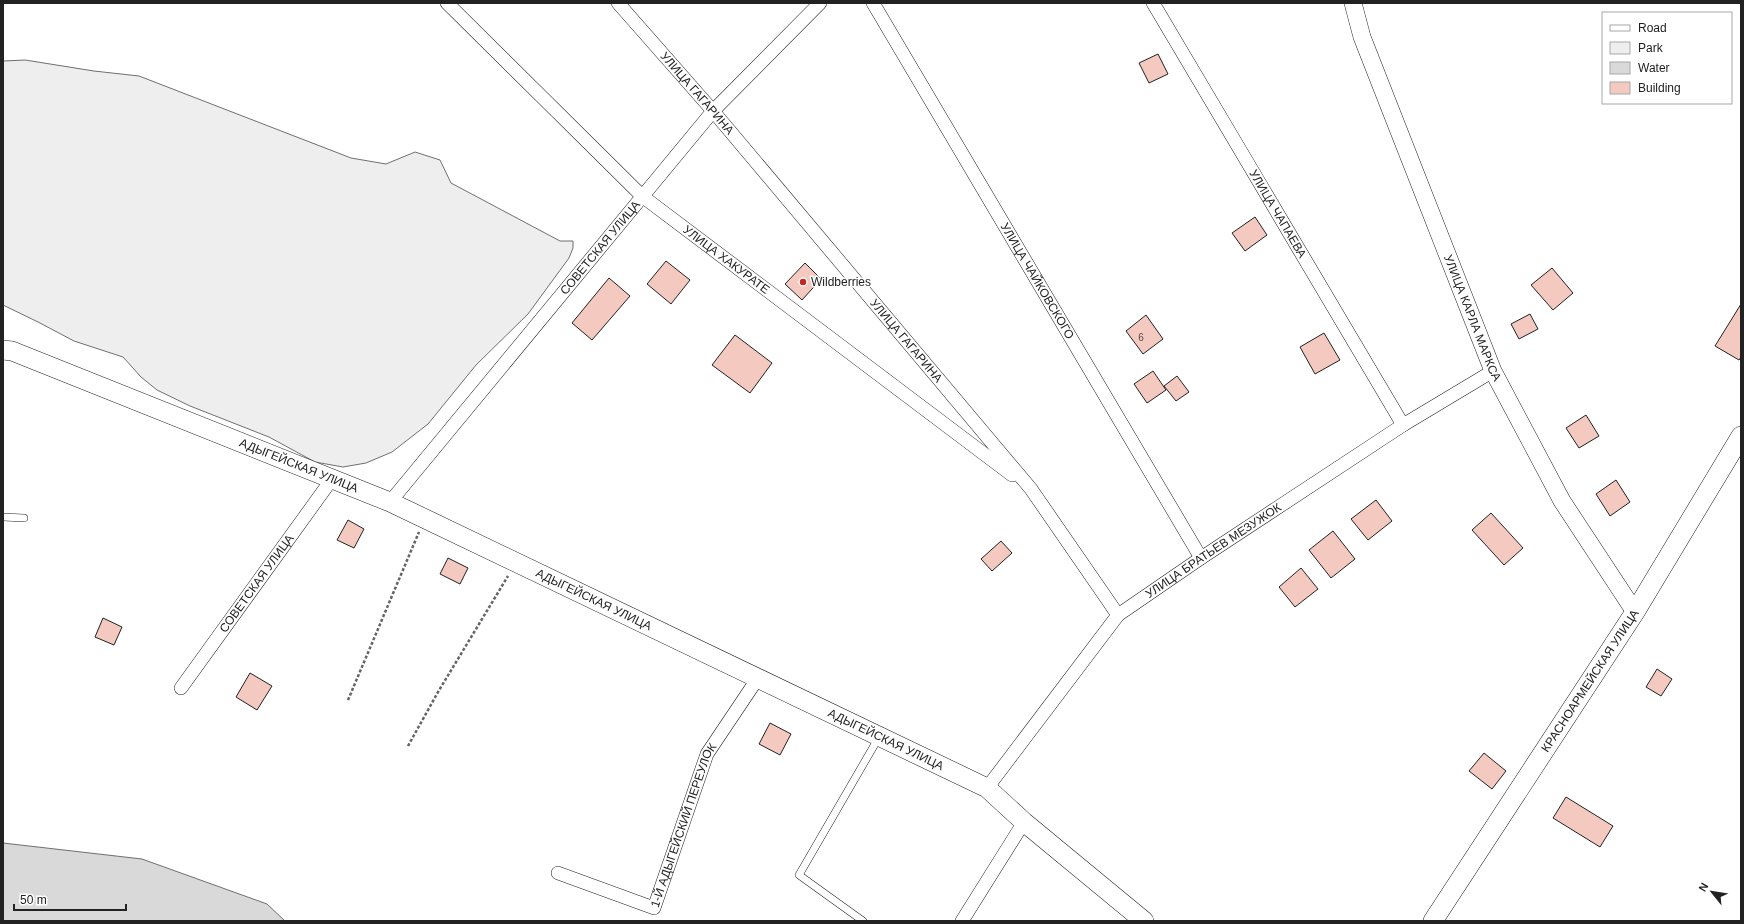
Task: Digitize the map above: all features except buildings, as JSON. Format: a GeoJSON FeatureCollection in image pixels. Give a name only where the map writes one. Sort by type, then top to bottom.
{"type":"FeatureCollection","features":[{"type":"Feature","properties":{"kind":"main road","name":"АДЫГЕЙСКАЯ УЛИЦА"},"geometry":{"type":"LineString","coordinates":[[3,350],[12,352],[390,502],[988,788],[1024,822],[1144,921]]}},
{"type":"Feature","properties":{"kind":"main road","name":"КРАСНОАРМЕЙСКАЯ УЛИЦА"},"geometry":{"type":"LineString","coordinates":[[1433,921],[1635,612],[1741,436]]}},
{"type":"Feature","properties":{"kind":"street","name":"УЛИЦА ХАКУРАТЕ"},"geometry":{"type":"LineString","coordinates":[[447,3],[642,196],[1031,489]]}},
{"type":"Feature","properties":{"kind":"street","name":"УЛИЦА ГАГАРИНА"},"geometry":{"type":"LineString","coordinates":[[618,3],[713,111],[1031,489],[1118,616]]}},
{"type":"Feature","properties":{"kind":"street","name":"СОВЕТСКАЯ УЛИЦА"},"geometry":{"type":"LineString","coordinates":[[390,502],[713,111],[820,3]]}},
{"type":"Feature","properties":{"kind":"street","name":"УЛИЦА ЧАЙКОВСКОГО"},"geometry":{"type":"LineString","coordinates":[[873,3],[1201,558]]}},
{"type":"Feature","properties":{"kind":"street","name":"УЛИЦА ЧАПАЕВА"},"geometry":{"type":"LineString","coordinates":[[1153,3],[1403,425]]}},
{"type":"Feature","properties":{"kind":"street","name":"УЛИЦА КАРЛА МАРКСА"},"geometry":{"type":"LineString","coordinates":[[1353,3],[1362,37],[1493,371],[1562,501],[1635,612]]}},
{"type":"Feature","properties":{"kind":"street","name":"УЛИЦА БРАТЬЕВ МЕЗУЖОК"},"geometry":{"type":"LineString","coordinates":[[988,788],[1118,616],[1201,558],[1403,425],[1493,371]]}},
{"type":"Feature","properties":{"kind":"street","name":"СОВЕТСКАЯ УЛИЦА"},"geometry":{"type":"LineString","coordinates":[[181,688],[332,479]]}},
{"type":"Feature","properties":{"kind":"street","name":"1-Й АДЫГЕЙСКИЙ ПЕРЕУЛОК"},"geometry":{"type":"LineString","coordinates":[[558,873],[654,908],[707,754],[758,678]]}},
{"type":"Feature","properties":{"kind":"street"},"geometry":{"type":"LineString","coordinates":[[962,921],[1024,822]]}},
{"type":"Feature","properties":{"kind":"lane"},"geometry":{"type":"LineString","coordinates":[[3,517],[24,518]]}},
{"type":"Feature","properties":{"kind":"lane"},"geometry":{"type":"LineString","coordinates":[[863,921],[799,875],[880,736]]}},
{"type":"Feature","properties":{"kind":"path"},"geometry":{"type":"LineString","coordinates":[[348,700],[424,518]]}},
{"type":"Feature","properties":{"kind":"path"},"geometry":{"type":"LineString","coordinates":[[408,746],[438,692],[516,562]]}},
{"type":"Feature","properties":{"kind":"green space"},"geometry":{"type":"Polygon","coordinates":[[[25,60],[94,71],[139,76],[351,158],[386,164],[415,152],[440,160],[451,183],[560,241],[573,241],[573,248],[569,258],[528,314],[476,365],[428,424],[392,452],[366,463],[343,467],[315,462],[269,437],[190,406],[157,390],[141,377],[123,357],[74,341],[3,305],[3,61],[25,60]]]}},
{"type":"Feature","properties":{"kind":"water"},"geometry":{"type":"Polygon","coordinates":[[[3,843],[142,859],[267,904],[285,921],[3,921],[3,843]]]}},
{"type":"Feature","properties":{"kind":"place","name":"Wildberries"},"geometry":{"type":"Point","coordinates":[803,282]}}]}
